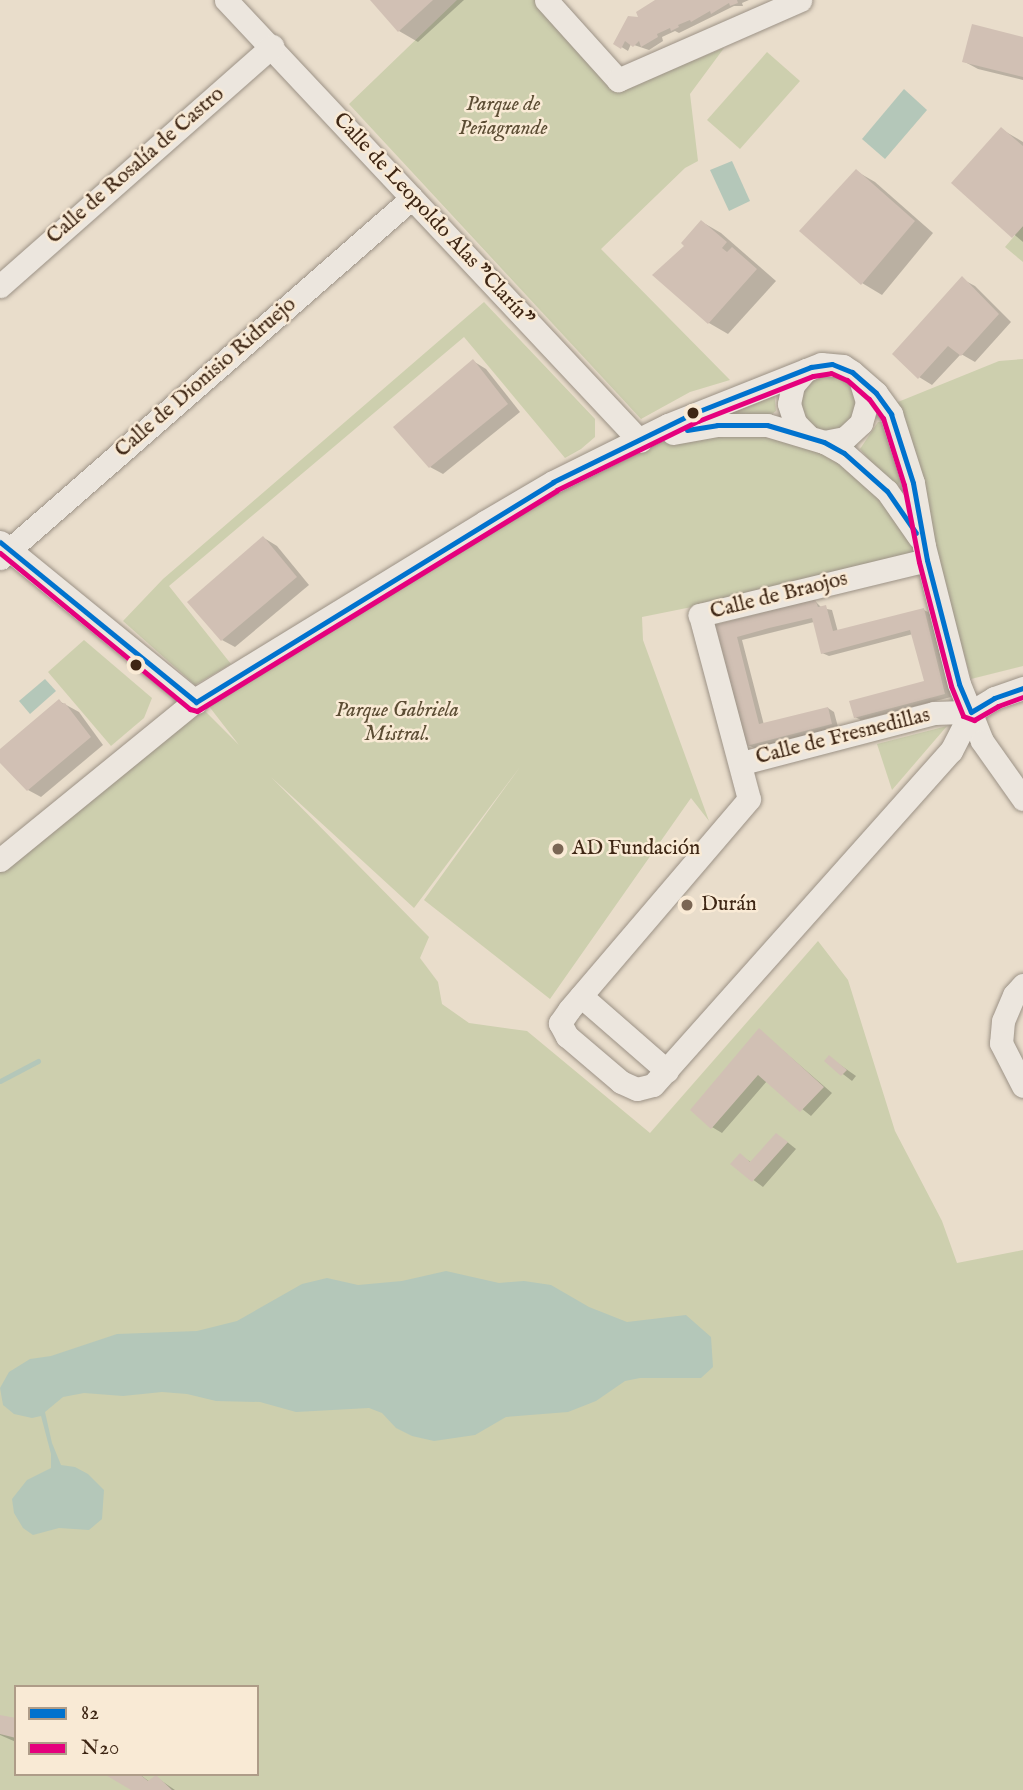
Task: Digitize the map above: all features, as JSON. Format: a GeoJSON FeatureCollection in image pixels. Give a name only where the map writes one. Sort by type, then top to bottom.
{"type":"FeatureCollection","features":[{"type":"Feature","properties":{"kind":"street","name":"Calle de Leopoldo Alas \"Clarín\""},"geometry":{"type":"LineString","coordinates":[[226,0],[643,439]]}},
{"type":"Feature","properties":{"kind":"street"},"geometry":{"type":"LineString","coordinates":[[547,0],[618,80],[800,0]]}},
{"type":"Feature","properties":{"kind":"street","name":"Calle de Rosalía de Castro"},"geometry":{"type":"LineString","coordinates":[[0,286],[272,46]]}},
{"type":"Feature","properties":{"kind":"street","name":"Calle de Dionisio Ridruejo"},"geometry":{"type":"LineString","coordinates":[[3,550],[412,198]]}},
{"type":"Feature","properties":{"kind":"street"},"geometry":{"type":"LineString","coordinates":[[0,860],[196,702],[552,482],[686,417],[806,370],[832,364],[852,372],[876,393],[891,414],[913,483],[926,553],[960,684],[982,741],[1023,799]]}},
{"type":"Feature","properties":{"kind":"street"},"geometry":{"type":"LineString","coordinates":[[806,370],[793,385],[789,404],[795,423],[817,439],[844,453],[887,491],[926,553]]}},
{"type":"Feature","properties":{"kind":"street"},"geometry":{"type":"LineString","coordinates":[[643,439],[716,425],[767,425],[817,439],[845,438],[862,423],[867,402],[861,382]]}},
{"type":"Feature","properties":{"kind":"street"},"geometry":{"type":"LineString","coordinates":[[3,550],[196,702]]}},
{"type":"Feature","properties":{"kind":"street","name":"Calle de Braojos"},"geometry":{"type":"LineString","coordinates":[[926,553],[700,615],[742,763],[749,799],[560,1023],[567,1036],[621,1082],[638,1089],[653,1085],[951,751],[971,712]]}},
{"type":"Feature","properties":{"kind":"street","name":"Calle de Fresnedillas"},"geometry":{"type":"LineString","coordinates":[[742,763],[934,713],[971,712],[994,698],[1023,688]]}},
{"type":"Feature","properties":{"kind":"street"},"geometry":{"type":"LineString","coordinates":[[1023,985],[1014,995],[1003,1021],[1001,1043],[1023,1086]]}},
{"type":"Feature","properties":{"kind":"street"},"geometry":{"type":"LineString","coordinates":[[581,996],[667,1071]]}},
{"type":"Feature","properties":{"kind":"green space","name":"Parque de Peñagrande"},"geometry":{"type":"Polygon","coordinates":[[[457,0],[535,0],[620,90],[724,48],[690,94],[698,161],[685,168],[601,249],[730,380],[690,392],[641,419],[349,104],[457,0]]]}},
{"type":"Feature","properties":{"kind":"green space"},"geometry":{"type":"Polygon","coordinates":[[[767,52],[800,81],[740,149],[707,120],[767,52]]]}},
{"type":"Feature","properties":{"kind":"green space"},"geometry":{"type":"Polygon","coordinates":[[[1023,226],[1023,262],[1005,247],[1023,226]]]}},
{"type":"Feature","properties":{"kind":"green space"},"geometry":{"type":"Polygon","coordinates":[[[484,302],[595,419],[595,437],[565,458],[464,337],[169,586],[231,664],[195,685],[123,621],[163,579],[484,302]]]}},
{"type":"Feature","properties":{"kind":"green space"},"geometry":{"type":"Polygon","coordinates":[[[1023,359],[1023,666],[971,679],[893,404],[999,361],[1023,359]]]}},
{"type":"Feature","properties":{"kind":"green space"},"geometry":{"type":"Polygon","coordinates":[[[822,374],[834,374],[849,382],[857,397],[857,409],[849,424],[834,432],[822,432],[807,424],[799,409],[799,397],[807,382],[822,374]]]}},
{"type":"Feature","properties":{"kind":"green space"},"geometry":{"type":"Polygon","coordinates":[[[774,391],[776,411],[769,416],[730,416],[723,410],[774,391]]]}},
{"type":"Feature","properties":{"kind":"green space"},"geometry":{"type":"Polygon","coordinates":[[[878,422],[884,422],[903,475],[897,487],[886,480],[860,449],[878,422]]]}},
{"type":"Feature","properties":{"kind":"green space","name":"Parque Gabriela Mistral."},"geometry":{"type":"Polygon","coordinates":[[[737,431],[830,451],[865,482],[927,560],[642,617],[643,640],[709,821],[691,798],[550,999],[424,900],[520,767],[414,908],[271,777],[429,937],[420,958],[438,982],[442,1004],[469,1023],[527,1031],[650,1133],[818,941],[848,980],[895,1131],[942,1221],[957,1263],[1023,1250],[1023,1790],[0,1790],[0,866],[196,702],[239,745],[201,696],[640,441],[737,431]]]}},
{"type":"Feature","properties":{"kind":"green space"},"geometry":{"type":"Polygon","coordinates":[[[84,640],[152,698],[144,718],[111,746],[48,672],[84,640]]]}},
{"type":"Feature","properties":{"kind":"green space"},"geometry":{"type":"Polygon","coordinates":[[[947,726],[892,790],[877,744],[947,726]]]}},
{"type":"Feature","properties":{"kind":"shaded area"},"geometry":{"type":"Polygon","coordinates":[[[904,89],[927,110],[885,159],[862,139],[904,89]]]}},
{"type":"Feature","properties":{"kind":"shaded area"},"geometry":{"type":"Polygon","coordinates":[[[732,161],[750,201],[729,211],[710,170],[732,161]]]}},
{"type":"Feature","properties":{"kind":"shaded area"},"geometry":{"type":"Polygon","coordinates":[[[45,679],[56,691],[30,714],[19,701],[45,679]]]}},
{"type":"Feature","properties":{"kind":"shaded area"},"geometry":{"type":"Polygon","coordinates":[[[446,1271],[499,1283],[524,1281],[551,1285],[589,1307],[627,1322],[686,1315],[711,1337],[713,1367],[701,1378],[640,1378],[625,1381],[596,1401],[568,1412],[506,1417],[475,1435],[434,1441],[412,1436],[396,1428],[382,1413],[369,1408],[296,1412],[260,1402],[216,1401],[187,1394],[162,1392],[123,1396],[84,1393],[63,1397],[45,1412],[52,1443],[61,1465],[75,1467],[88,1474],[104,1490],[102,1519],[89,1530],[59,1528],[33,1535],[23,1528],[14,1513],[12,1499],[27,1480],[51,1468],[51,1454],[41,1416],[32,1418],[14,1414],[3,1405],[0,1388],[9,1372],[30,1359],[51,1356],[117,1334],[197,1331],[237,1321],[302,1284],[327,1278],[358,1285],[402,1281],[446,1271]]]}},
{"type":"Feature","properties":{"kind":"building"},"geometry":{"type":"Polygon","coordinates":[[[370,0],[433,0],[398,32],[370,0]]]}},
{"type":"Feature","properties":{"kind":"building"},"geometry":{"type":"Polygon","coordinates":[[[655,0],[737,0],[738,3],[730,6],[729,3],[711,14],[710,11],[691,22],[690,20],[678,25],[679,27],[671,31],[670,28],[657,34],[658,37],[641,47],[639,41],[633,47],[625,41],[621,49],[613,44],[628,16],[638,17],[636,12],[655,0]]]}},
{"type":"Feature","properties":{"kind":"building"},"geometry":{"type":"Polygon","coordinates":[[[972,24],[1023,37],[1023,77],[962,62],[972,24]]]}},
{"type":"Feature","properties":{"kind":"building"},"geometry":{"type":"Polygon","coordinates":[[[1001,127],[1023,146],[1023,226],[1012,238],[951,183],[1001,127]]]}},
{"type":"Feature","properties":{"kind":"building"},"geometry":{"type":"Polygon","coordinates":[[[856,169],[915,221],[861,285],[799,231],[856,169]]]}},
{"type":"Feature","properties":{"kind":"building"},"geometry":{"type":"Polygon","coordinates":[[[701,220],[727,242],[722,248],[727,252],[732,247],[757,269],[708,324],[652,275],[684,246],[681,243],[701,220]]]}},
{"type":"Feature","properties":{"kind":"building"},"geometry":{"type":"Polygon","coordinates":[[[962,276],[999,314],[961,356],[948,346],[918,379],[892,354],[962,276]]]}},
{"type":"Feature","properties":{"kind":"building"},"geometry":{"type":"Polygon","coordinates":[[[473,359],[508,404],[429,468],[393,427],[473,359]]]}},
{"type":"Feature","properties":{"kind":"building"},"geometry":{"type":"Polygon","coordinates":[[[263,536],[297,577],[221,641],[187,602],[263,536]]]}},
{"type":"Feature","properties":{"kind":"building"},"geometry":{"type":"Polygon","coordinates":[[[815,599],[818,607],[826,605],[833,631],[924,608],[945,694],[854,718],[849,701],[924,681],[910,630],[821,654],[812,618],[769,628],[737,637],[759,724],[828,707],[832,724],[746,746],[714,625],[815,599]]]}},
{"type":"Feature","properties":{"kind":"building"},"geometry":{"type":"Polygon","coordinates":[[[59,699],[91,737],[27,791],[0,763],[0,749],[59,699]]]}},
{"type":"Feature","properties":{"kind":"building"},"geometry":{"type":"Polygon","coordinates":[[[759,1028],[824,1087],[800,1112],[758,1075],[711,1129],[690,1110],[759,1028]]]}},
{"type":"Feature","properties":{"kind":"building"},"geometry":{"type":"Polygon","coordinates":[[[829,1055],[847,1070],[841,1076],[824,1061],[829,1055]]]}},
{"type":"Feature","properties":{"kind":"building"},"geometry":{"type":"Polygon","coordinates":[[[776,1133],[788,1142],[752,1182],[730,1164],[740,1153],[750,1162],[776,1133]]]}},
{"type":"Feature","properties":{"kind":"building"},"geometry":{"type":"Polygon","coordinates":[[[0,1715],[14,1718],[14,1738],[0,1734],[0,1715]]]}},
{"type":"Feature","properties":{"kind":"building"},"geometry":{"type":"Polygon","coordinates":[[[107,1776],[142,1776],[148,1781],[157,1776],[172,1790],[131,1790],[107,1776]]]}},
{"type":"Feature","properties":{"kind":"waterway"},"geometry":{"type":"LineString","coordinates":[[0,1081],[38,1061]]}},
{"type":"Feature","properties":{"kind":"transit line","name":"82"},"geometry":{"type":"LineString","coordinates":[[196,702],[553,482],[694,413],[811,367],[832,364],[852,372],[876,393],[891,414],[913,483],[927,560],[959,684],[971,712]]}},
{"type":"Feature","properties":{"kind":"transit line","name":"N20"},"geometry":{"type":"LineString","coordinates":[[0,553],[190,709],[197,711],[557,490],[698,421],[813,376],[831,373],[847,380],[869,399],[883,418],[904,485],[919,562],[951,686],[963,716],[974,720],[998,706],[1023,697]]}},
{"type":"Feature","properties":{"kind":"transit line","name":"82"},"geometry":{"type":"LineString","coordinates":[[687,430],[717,425],[767,425],[824,442],[844,453],[887,491],[916,533]]}},
{"type":"Feature","properties":{"kind":"transit line","name":"82"},"geometry":{"type":"LineString","coordinates":[[0,542],[196,702]]}},
{"type":"Feature","properties":{"kind":"transit line","name":"82"},"geometry":{"type":"LineString","coordinates":[[971,712],[994,698],[1023,688]]}},
{"type":"Feature","properties":{"kind":"place","name":"AD Fundación"},"geometry":{"type":"Point","coordinates":[558,849]}},
{"type":"Feature","properties":{"kind":"place","name":"Durán"},"geometry":{"type":"Point","coordinates":[687,905]}}]}
